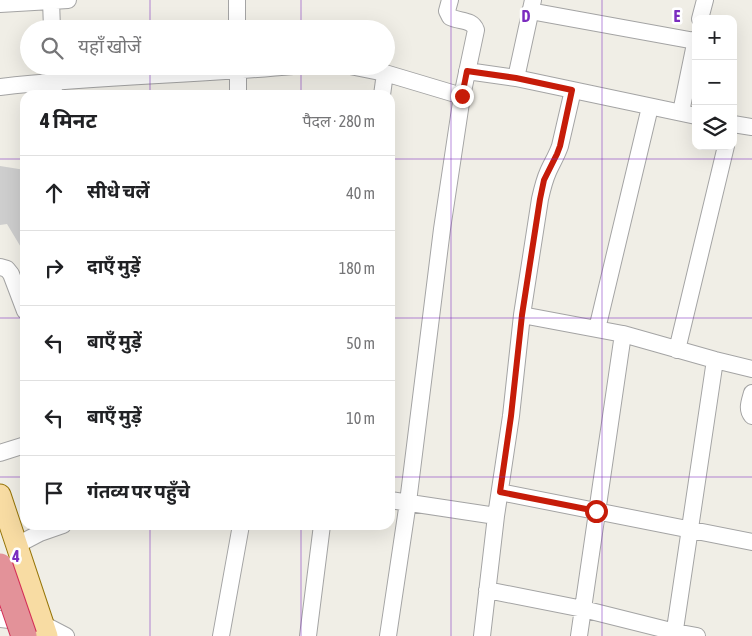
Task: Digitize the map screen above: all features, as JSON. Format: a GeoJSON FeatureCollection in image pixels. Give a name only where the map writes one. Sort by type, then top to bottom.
{"type":"FeatureCollection","features":[{"type":"Feature","properties":{"kind":"highway"},"geometry":{"type":"LineString","coordinates":[[0,566],[38,632]]}},
{"type":"Feature","properties":{"kind":"main road"},"geometry":{"type":"LineString","coordinates":[[0,495],[17,545],[38,632]]}},
{"type":"Feature","properties":{"kind":"street"},"geometry":{"type":"LineString","coordinates":[[0,4],[68,0]]}},
{"type":"Feature","properties":{"kind":"street"},"geometry":{"type":"LineString","coordinates":[[237,0],[237,20]]}},
{"type":"Feature","properties":{"kind":"street"},"geometry":{"type":"LineString","coordinates":[[388,636],[408,502],[442,229],[462,96],[475,34],[475,27],[471,23],[455,20],[450,17],[447,11],[450,0]]}},
{"type":"Feature","properties":{"kind":"street"},"geometry":{"type":"LineString","coordinates":[[701,15],[705,0]]}},
{"type":"Feature","properties":{"kind":"street"},"geometry":{"type":"LineString","coordinates":[[51,1],[52,20]]}},
{"type":"Feature","properties":{"kind":"street"},"geometry":{"type":"LineString","coordinates":[[516,78],[532,6],[692,39]]}},
{"type":"Feature","properties":{"kind":"street"},"geometry":{"type":"LineString","coordinates":[[467,71],[516,78],[688,114],[694,60]]}},
{"type":"Feature","properties":{"kind":"street"},"geometry":{"type":"LineString","coordinates":[[0,87],[54,81],[146,75]]}},
{"type":"Feature","properties":{"kind":"street"},"geometry":{"type":"LineString","coordinates":[[238,75],[238,90]]}},
{"type":"Feature","properties":{"kind":"street"},"geometry":{"type":"LineString","coordinates":[[383,90],[385,75]]}},
{"type":"Feature","properties":{"kind":"street"},"geometry":{"type":"LineString","coordinates":[[392,75],[462,96]]}},
{"type":"Feature","properties":{"kind":"street"},"geometry":{"type":"LineString","coordinates":[[482,636],[496,516],[511,416],[522,315],[544,180],[560,146],[572,90]]}},
{"type":"Feature","properties":{"kind":"street"},"geometry":{"type":"LineString","coordinates":[[597,329],[650,107]]}},
{"type":"Feature","properties":{"kind":"street"},"geometry":{"type":"LineString","coordinates":[[737,125],[752,127]]}},
{"type":"Feature","properties":{"kind":"street"},"geometry":{"type":"LineString","coordinates":[[677,350],[725,150]]}},
{"type":"Feature","properties":{"kind":"street"},"geometry":{"type":"LineString","coordinates":[[0,267],[6,269],[11,274],[20,298]]}},
{"type":"Feature","properties":{"kind":"street"},"geometry":{"type":"LineString","coordinates":[[522,315],[623,334],[752,369]]}},
{"type":"Feature","properties":{"kind":"street"},"geometry":{"type":"LineString","coordinates":[[579,636],[623,334]]}},
{"type":"Feature","properties":{"kind":"street"},"geometry":{"type":"LineString","coordinates":[[675,634],[715,360]]}},
{"type":"Feature","properties":{"kind":"street"},"geometry":{"type":"LineString","coordinates":[[752,393],[749,405],[749,412],[752,416]]}},
{"type":"Feature","properties":{"kind":"street"},"geometry":{"type":"LineString","coordinates":[[0,453],[20,447]]}},
{"type":"Feature","properties":{"kind":"street"},"geometry":{"type":"LineString","coordinates":[[500,492],[752,542]]}},
{"type":"Feature","properties":{"kind":"street"},"geometry":{"type":"LineString","coordinates":[[395,501],[496,516]]}},
{"type":"Feature","properties":{"kind":"street"},"geometry":{"type":"LineString","coordinates":[[17,545],[48,530]]}},
{"type":"Feature","properties":{"kind":"street"},"geometry":{"type":"LineString","coordinates":[[221,636],[240,530]]}},
{"type":"Feature","properties":{"kind":"street"},"geometry":{"type":"LineString","coordinates":[[308,636],[321,530]]}},
{"type":"Feature","properties":{"kind":"street"},"geometry":{"type":"LineString","coordinates":[[487,590],[583,609],[675,634],[697,636]]}},
{"type":"Feature","properties":{"kind":"street"},"geometry":{"type":"LineString","coordinates":[[0,619],[38,632],[66,636]]}},
{"type":"Feature","properties":{"kind":"shaded area"},"geometry":{"type":"Polygon","coordinates":[[[0,166],[20,169],[20,246],[7,224],[0,225],[0,166]]]}},
{"type":"Feature","properties":{"kind":"route"},"geometry":{"type":"LineString","coordinates":[[462,96],[467,71],[516,78],[572,90],[560,146],[544,180],[540,199],[522,315],[511,416],[500,492],[596,511]]}}]}
